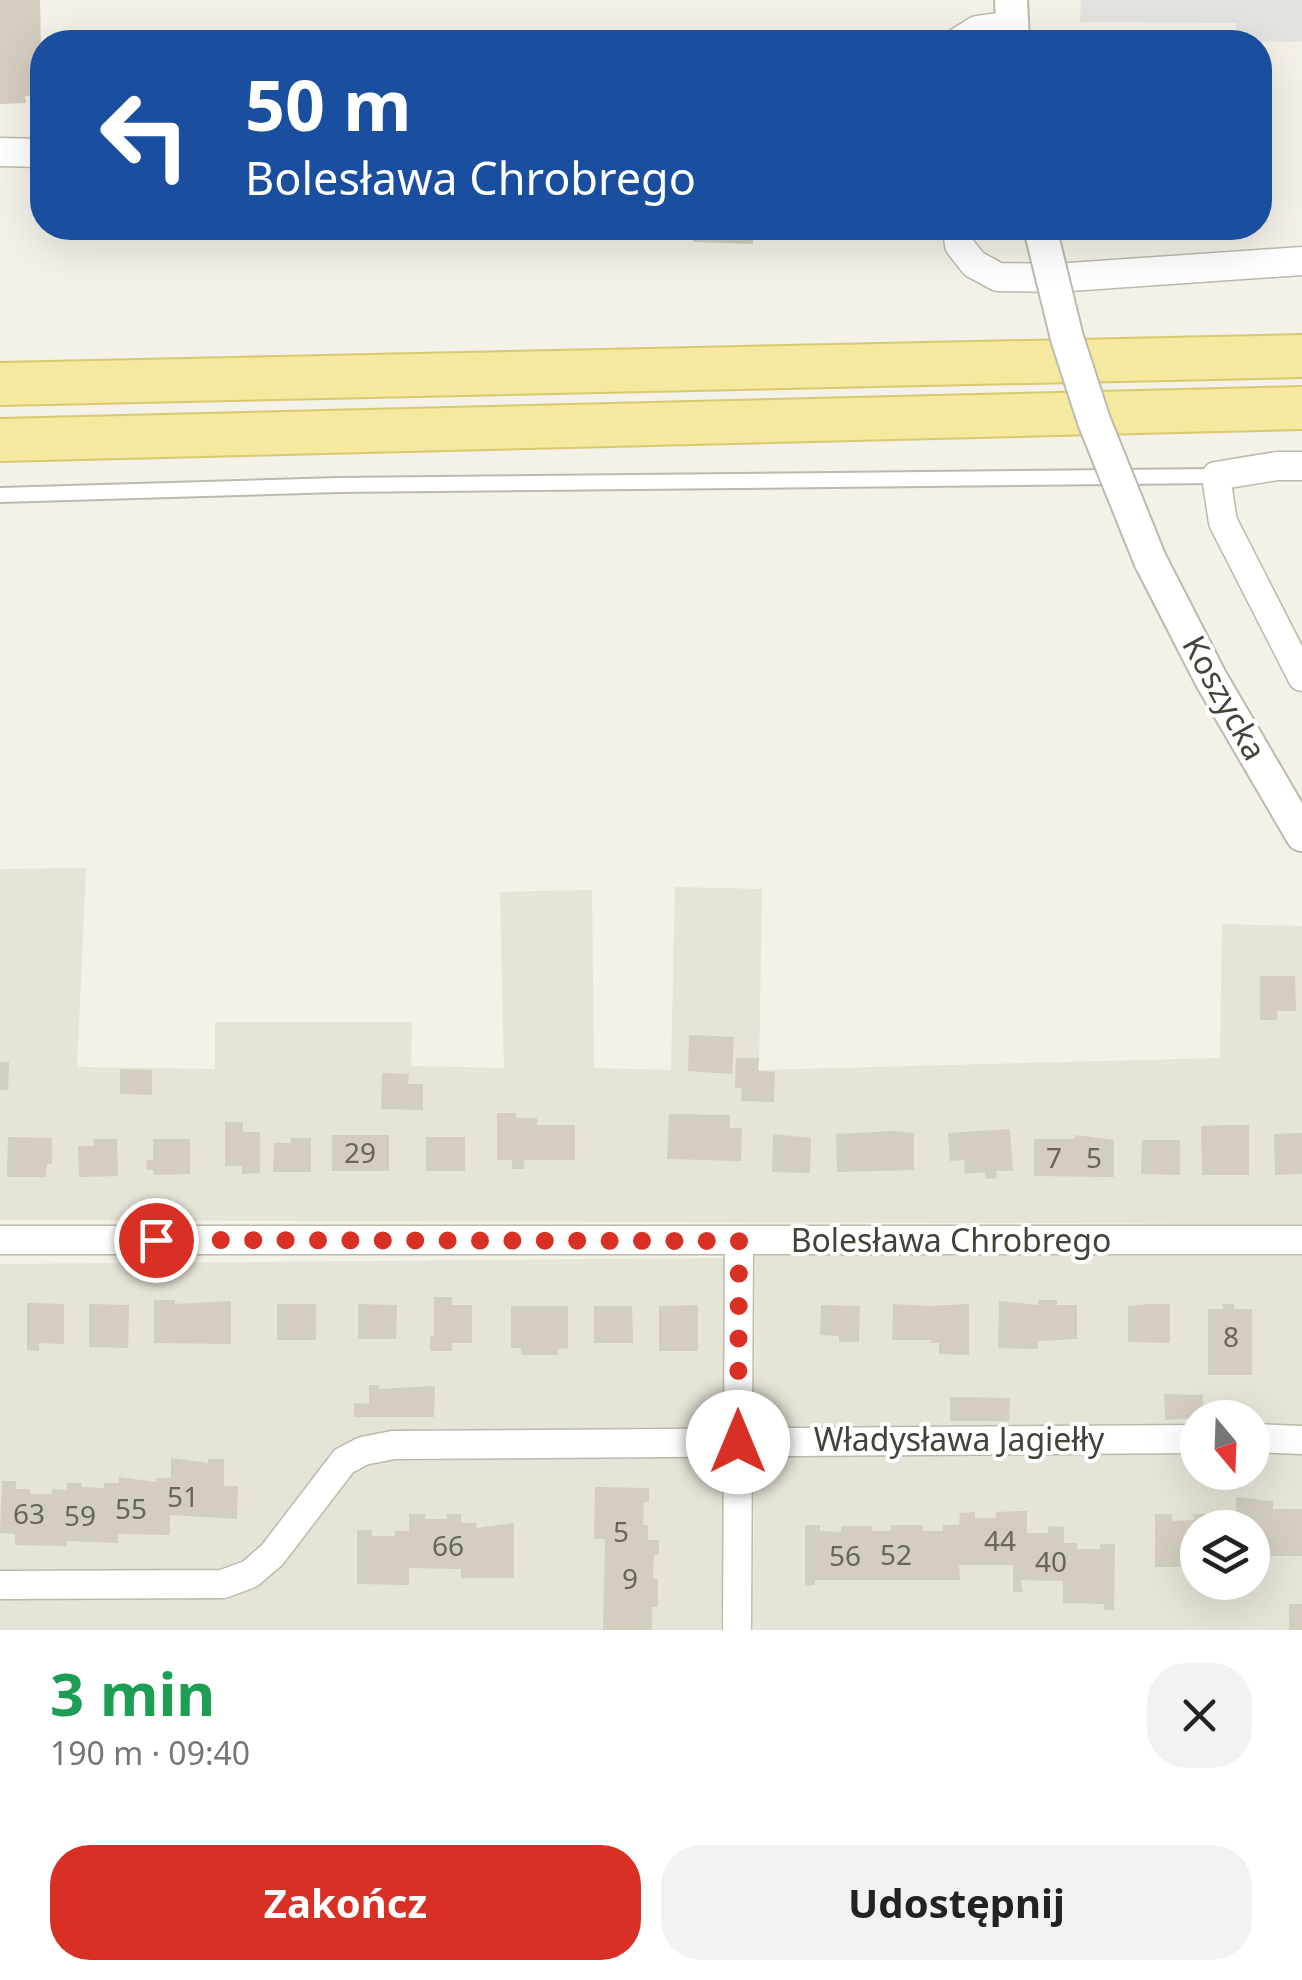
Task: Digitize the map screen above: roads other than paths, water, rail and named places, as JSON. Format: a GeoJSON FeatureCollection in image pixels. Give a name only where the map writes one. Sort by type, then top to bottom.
{"type":"FeatureCollection","features":[{"type":"Feature","properties":{"kind":"main road"},"geometry":{"type":"LineString","coordinates":[[0,384],[1302,356]]}},
{"type":"Feature","properties":{"kind":"main road"},"geometry":{"type":"LineString","coordinates":[[0,440],[1302,408]]}},
{"type":"Feature","properties":{"kind":"street"},"geometry":{"type":"LineString","coordinates":[[977,30],[1012,22]]}},
{"type":"Feature","properties":{"kind":"street"},"geometry":{"type":"LineString","coordinates":[[0,152],[30,152]]}},
{"type":"Feature","properties":{"kind":"street"},"geometry":{"type":"LineString","coordinates":[[958,240],[974,264],[998,277],[1054,278],[1302,260]]}},
{"type":"Feature","properties":{"kind":"street","name":"Koszycka"},"geometry":{"type":"LineString","coordinates":[[1043,240],[1066,338],[1121,495],[1211,679],[1302,835]]}},
{"type":"Feature","properties":{"kind":"street"},"geometry":{"type":"LineString","coordinates":[[1302,466],[1216,476],[1223,522],[1302,677]]}},
{"type":"Feature","properties":{"kind":"street","name":"Bolesława Chrobrego"},"geometry":{"type":"LineString","coordinates":[[0,1240],[1302,1240]]}},
{"type":"Feature","properties":{"kind":"street"},"geometry":{"type":"LineString","coordinates":[[737,1630],[739,1241]]}},
{"type":"Feature","properties":{"kind":"street","name":"Władysława Jagiełły"},"geometry":{"type":"LineString","coordinates":[[0,1584],[222,1584],[250,1574],[272,1555],[344,1461],[363,1451],[394,1444],[1180,1439]]}},
{"type":"Feature","properties":{"kind":"street"},"geometry":{"type":"LineString","coordinates":[[1270,1439],[1302,1440]]}},
{"type":"Feature","properties":{"kind":"lane"},"geometry":{"type":"LineString","coordinates":[[0,495],[338,485],[1216,476]]}}]}
